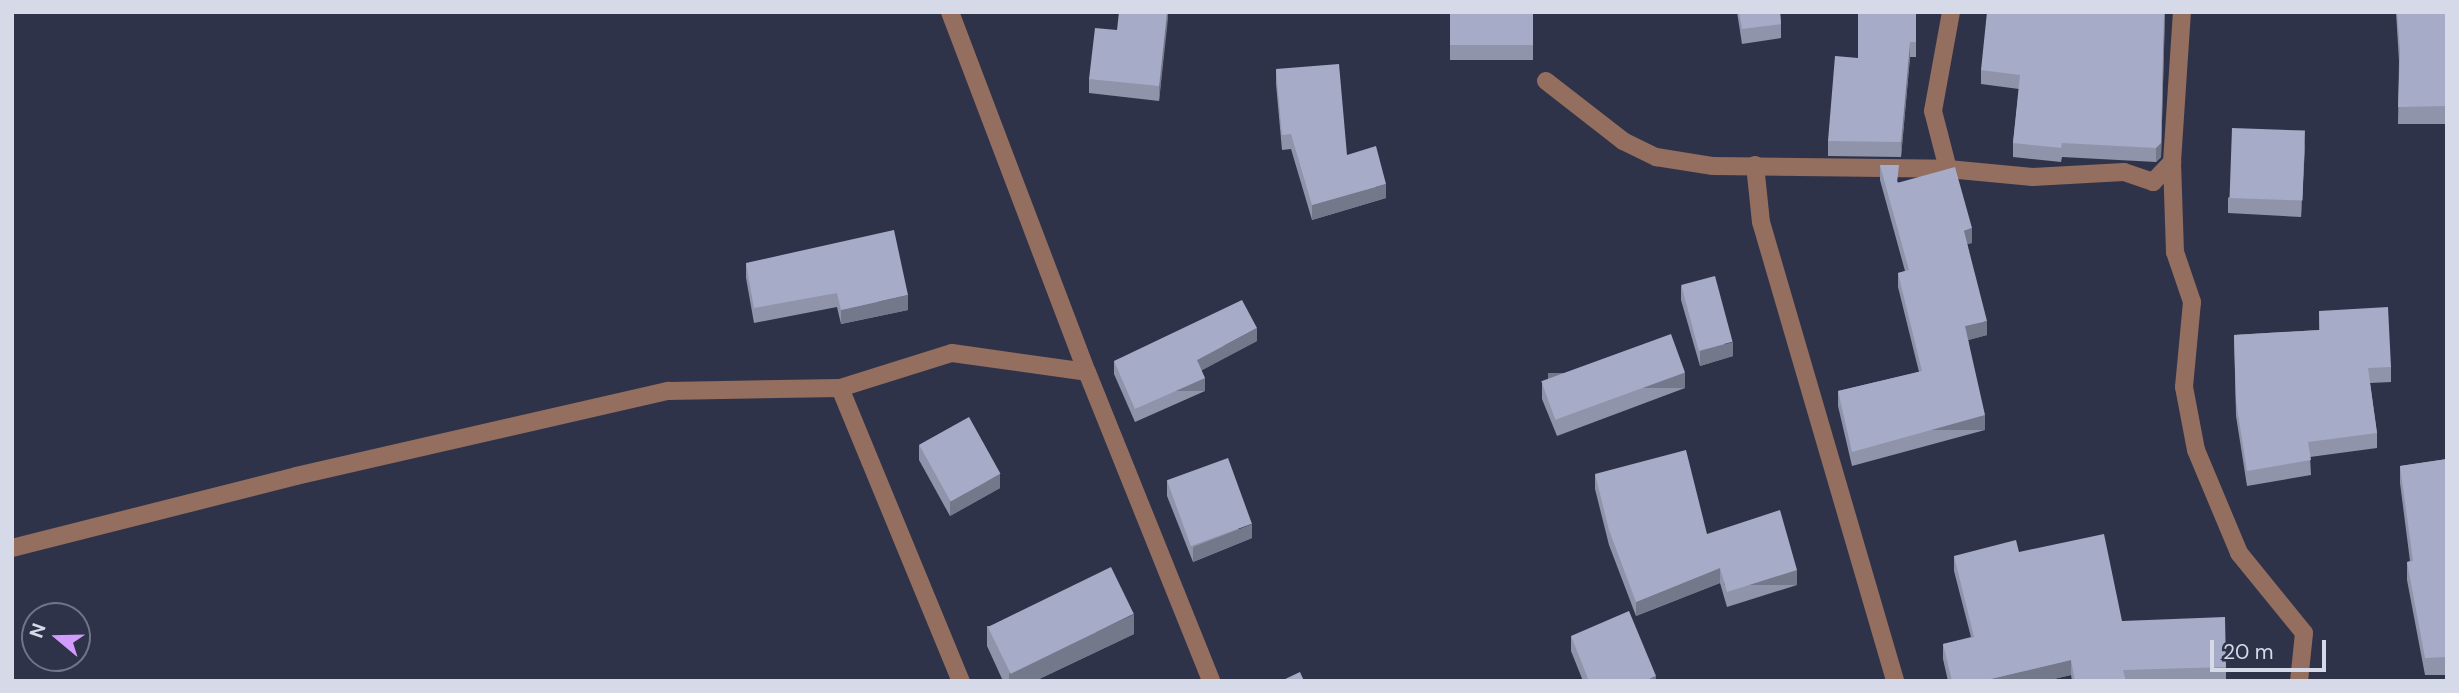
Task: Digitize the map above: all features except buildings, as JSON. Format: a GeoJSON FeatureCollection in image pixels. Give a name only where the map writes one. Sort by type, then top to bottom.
{"type":"FeatureCollection","features":[{"type":"Feature","properties":{"kind":"street"},"geometry":{"type":"LineString","coordinates":[[950,12],[1087,372],[1211,681]]}},
{"type":"Feature","properties":{"kind":"street"},"geometry":{"type":"LineString","coordinates":[[1948,169],[1933,111],[1951,12]]}},
{"type":"Feature","properties":{"kind":"street"},"geometry":{"type":"LineString","coordinates":[[2182,12],[2172,162],[2175,252],[2192,302],[2184,387],[2196,450],[2239,553],[2304,633],[2300,681]]}},
{"type":"Feature","properties":{"kind":"street"},"geometry":{"type":"LineString","coordinates":[[1546,80],[1623,141],[1656,157],[1713,166],[1948,169],[2033,177],[2124,172],[2153,182],[2172,162]]}},
{"type":"Feature","properties":{"kind":"street"},"geometry":{"type":"LineString","coordinates":[[1755,165],[1761,222],[1895,681]]}},
{"type":"Feature","properties":{"kind":"street"},"geometry":{"type":"LineString","coordinates":[[12,548],[296,475],[668,391],[840,388],[952,353],[1087,372]]}},
{"type":"Feature","properties":{"kind":"street"},"geometry":{"type":"LineString","coordinates":[[840,388],[961,681]]}}]}
